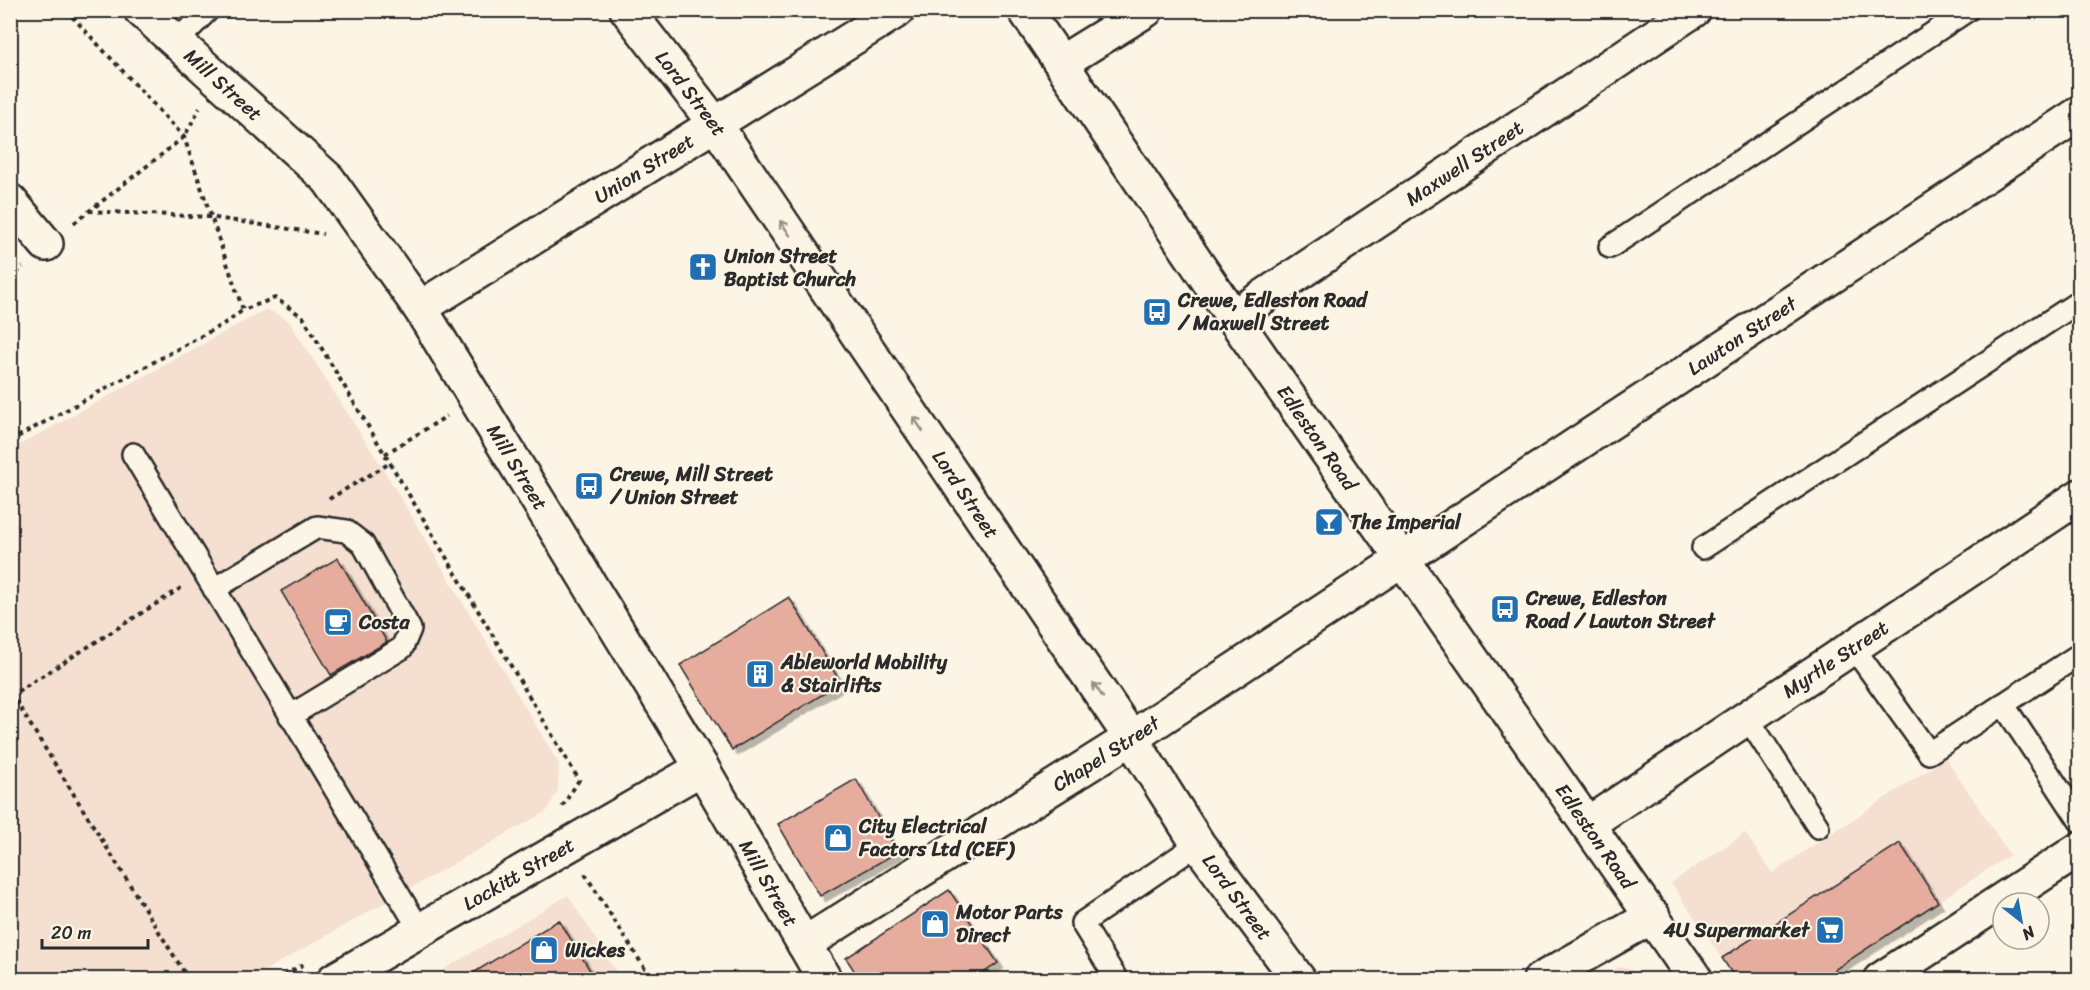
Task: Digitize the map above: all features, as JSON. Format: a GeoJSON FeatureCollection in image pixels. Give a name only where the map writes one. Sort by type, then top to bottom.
{"type":"FeatureCollection","features":[{"type":"Feature","properties":{"kind":"street","name":"Mill Street"},"geometry":{"type":"LineString","coordinates":[[141,10],[328,179],[375,242],[420,308],[702,768],[825,980]]}},
{"type":"Feature","properties":{"kind":"street","name":"Lord Street"},"geometry":{"type":"LineString","coordinates":[[627,10],[715,124],[1131,738],[1198,844],[1299,980]]}},
{"type":"Feature","properties":{"kind":"street","name":"Union Street"},"geometry":{"type":"LineString","coordinates":[[420,308],[898,10]]}},
{"type":"Feature","properties":{"kind":"street","name":"Edleston Road"},"geometry":{"type":"LineString","coordinates":[[1025,10],[1233,317],[1589,823],[1696,980]]}},
{"type":"Feature","properties":{"kind":"street"},"geometry":{"type":"LineString","coordinates":[[1062,62],[1146,10]]}},
{"type":"Feature","properties":{"kind":"street","name":"Maxwell Street"},"geometry":{"type":"LineString","coordinates":[[1233,317],[1694,10]]}},
{"type":"Feature","properties":{"kind":"street","name":"Lawton Street"},"geometry":{"type":"LineString","coordinates":[[1403,557],[2079,113]]}},
{"type":"Feature","properties":{"kind":"street"},"geometry":{"type":"LineString","coordinates":[[10,201],[46,244]]}},
{"type":"Feature","properties":{"kind":"street","name":"Myrtle Street"},"geometry":{"type":"LineString","coordinates":[[1589,823],[2079,496]]}},
{"type":"Feature","properties":{"kind":"street","name":"Chapel Street"},"geometry":{"type":"LineString","coordinates":[[804,944],[1131,738],[1403,557]]}},
{"type":"Feature","properties":{"kind":"street","name":"Lockitt Street"},"geometry":{"type":"LineString","coordinates":[[334,980],[702,768]]}},
{"type":"Feature","properties":{"kind":"street"},"geometry":{"type":"LineString","coordinates":[[1880,980],[2079,849]]}},
{"type":"Feature","properties":{"kind":"street"},"geometry":{"type":"LineString","coordinates":[[1540,980],[1653,915]]}},
{"type":"Feature","properties":{"kind":"lane"},"geometry":{"type":"LineString","coordinates":[[176,42],[208,10]]}},
{"type":"Feature","properties":{"kind":"lane"},"geometry":{"type":"LineString","coordinates":[[1610,247],[1968,10]]}},
{"type":"Feature","properties":{"kind":"lane"},"geometry":{"type":"LineString","coordinates":[[1703,548],[2079,301]]}},
{"type":"Feature","properties":{"kind":"lane"},"geometry":{"type":"LineString","coordinates":[[133,454],[420,930]]}},
{"type":"Feature","properties":{"kind":"lane"},"geometry":{"type":"LineString","coordinates":[[209,581],[317,527],[346,531],[363,544],[410,629],[402,648],[291,716]]}},
{"type":"Feature","properties":{"kind":"lane"},"geometry":{"type":"LineString","coordinates":[[1853,646],[1929,753],[2079,654]]}},
{"type":"Feature","properties":{"kind":"lane"},"geometry":{"type":"LineString","coordinates":[[2003,704],[2079,821]]}},
{"type":"Feature","properties":{"kind":"lane"},"geometry":{"type":"LineString","coordinates":[[1747,717],[1818,827]]}},
{"type":"Feature","properties":{"kind":"lane"},"geometry":{"type":"LineString","coordinates":[[1117,980],[1082,923],[1198,844]]}},
{"type":"Feature","properties":{"kind":"path"},"geometry":{"type":"LineString","coordinates":[[66,10],[184,136],[209,217],[243,310]]}},
{"type":"Feature","properties":{"kind":"path"},"geometry":{"type":"LineString","coordinates":[[217,79],[184,136],[88,211],[209,217],[375,242]]}},
{"type":"Feature","properties":{"kind":"path"},"geometry":{"type":"LineString","coordinates":[[11,440],[215,328],[243,310],[275,298],[303,317],[579,780],[558,814]]}},
{"type":"Feature","properties":{"kind":"path"},"geometry":{"type":"LineString","coordinates":[[385,454],[456,410]]}},
{"type":"Feature","properties":{"kind":"path"},"geometry":{"type":"LineString","coordinates":[[328,499],[390,463]]}},
{"type":"Feature","properties":{"kind":"path"},"geometry":{"type":"LineString","coordinates":[[189,980],[12,695],[209,581]]}},
{"type":"Feature","properties":{"kind":"path"},"geometry":{"type":"LineString","coordinates":[[580,865],[652,980]]}},
{"type":"Feature","properties":{"kind":"shaded area"},"geometry":{"type":"Polygon","coordinates":[[[266,309],[288,320],[387,475],[559,764],[558,790],[547,811],[250,979],[11,979],[10,450],[266,309]]]}},
{"type":"Feature","properties":{"kind":"shaded area"},"geometry":{"type":"Polygon","coordinates":[[[1946,758],[2010,855],[1819,979],[1722,958],[1671,883],[1745,833],[1772,873],[1946,758]]]}},
{"type":"Feature","properties":{"kind":"shaded area"},"geometry":{"type":"Polygon","coordinates":[[[568,895],[621,979],[426,980],[568,895]]]}},
{"type":"Feature","properties":{"kind":"shaded area"},"geometry":{"type":"Polygon","coordinates":[[[1619,967],[1659,976],[1662,979],[1597,979],[1619,967]]]}},
{"type":"Feature","properties":{"kind":"building"},"geometry":{"type":"Polygon","coordinates":[[[338,558],[387,642],[331,675],[281,591],[338,558]]]}},
{"type":"Feature","properties":{"kind":"building","name":"Ableworld Mobility & Stairlifts"},"geometry":{"type":"Polygon","coordinates":[[[789,597],[841,683],[732,750],[680,665],[789,597]]]}},
{"type":"Feature","properties":{"kind":"building","name":"City Electrical Factors Ltd (CEF)"},"geometry":{"type":"Polygon","coordinates":[[[856,779],[898,852],[820,896],[778,824],[856,779]]]}},
{"type":"Feature","properties":{"kind":"building","name":"4U Supermarket"},"geometry":{"type":"Polygon","coordinates":[[[1900,843],[1938,902],[1819,980],[1736,980],[1722,958],[1900,843]]]}},
{"type":"Feature","properties":{"kind":"building","name":"Motor Parts Direct"},"geometry":{"type":"Polygon","coordinates":[[[949,890],[998,963],[973,980],[860,980],[846,958],[949,890]]]}},
{"type":"Feature","properties":{"kind":"building","name":"Wickes"},"geometry":{"type":"Polygon","coordinates":[[[559,920],[596,980],[462,980],[559,920]]]}},
{"type":"Feature","properties":{"kind":"place","name":"Union Street Baptist Church"},"geometry":{"type":"Point","coordinates":[703,267]}},
{"type":"Feature","properties":{"kind":"place","name":"Crewe, Edleston Road / Maxwell Street"},"geometry":{"type":"Point","coordinates":[1157,312]}},
{"type":"Feature","properties":{"kind":"place","name":"Crewe, Mill Street / Union Street"},"geometry":{"type":"Point","coordinates":[589,486]}},
{"type":"Feature","properties":{"kind":"place","name":"The Imperial"},"geometry":{"type":"Point","coordinates":[1329,522]}},
{"type":"Feature","properties":{"kind":"place","name":"Crewe, Edleston Road / Lawton Street"},"geometry":{"type":"Point","coordinates":[1505,609]}},
{"type":"Feature","properties":{"kind":"place","name":"Costa"},"geometry":{"type":"Point","coordinates":[338,622]}},
{"type":"Feature","properties":{"kind":"place","name":"Ableworld Mobility & Stairlifts"},"geometry":{"type":"Point","coordinates":[760,674]}},
{"type":"Feature","properties":{"kind":"place","name":"City Electrical Factors Ltd (CEF)"},"geometry":{"type":"Point","coordinates":[838,838]}},
{"type":"Feature","properties":{"kind":"place","name":"Motor Parts Direct"},"geometry":{"type":"Point","coordinates":[935,924]}},
{"type":"Feature","properties":{"kind":"place","name":"4U Supermarket"},"geometry":{"type":"Point","coordinates":[1830,930]}},
{"type":"Feature","properties":{"kind":"place","name":"Wickes"},"geometry":{"type":"Point","coordinates":[544,950]}}]}
